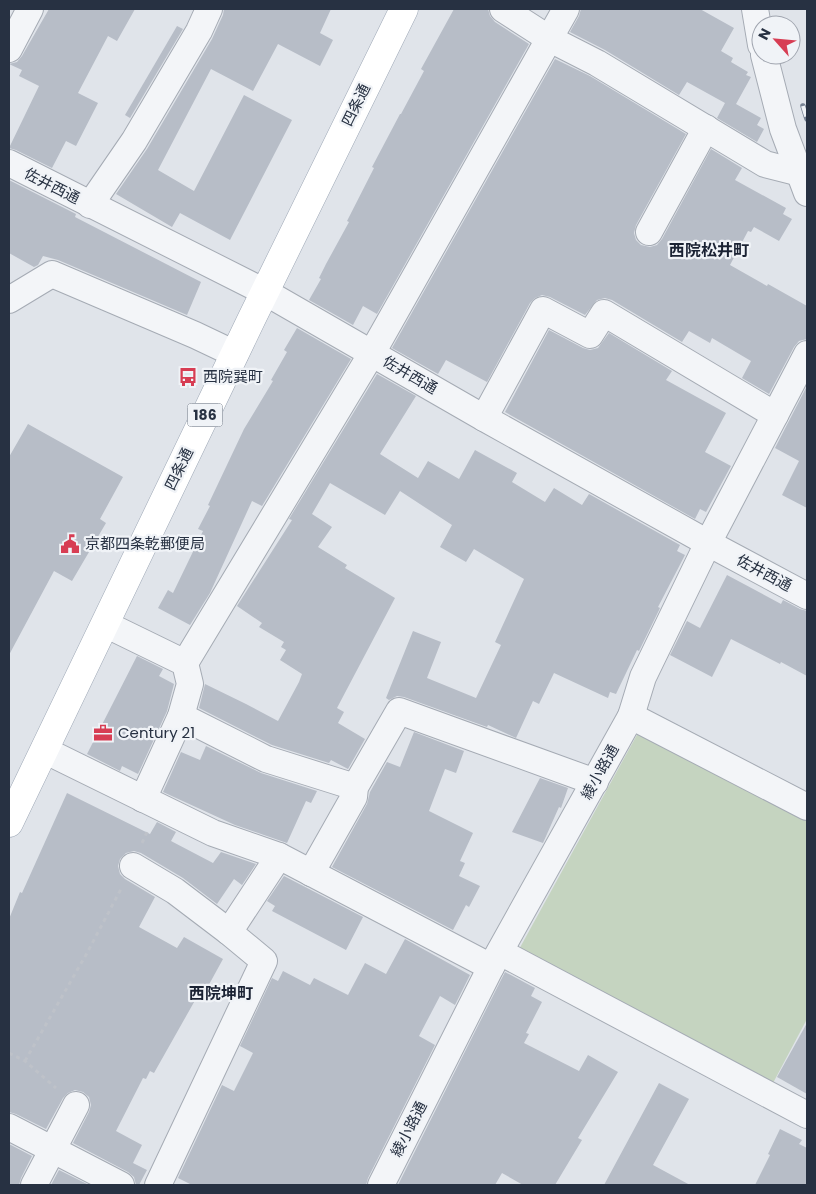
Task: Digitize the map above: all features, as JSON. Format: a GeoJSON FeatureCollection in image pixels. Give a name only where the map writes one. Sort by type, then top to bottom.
{"type":"FeatureCollection","features":[{"type":"Feature","properties":{"kind":"main road","name":"四条通"},"geometry":{"type":"LineString","coordinates":[[9,823],[15,796],[44,750],[264,292],[404,9]]}},
{"type":"Feature","properties":{"kind":"street"},"geometry":{"type":"LineString","coordinates":[[9,49],[30,9]]}},
{"type":"Feature","properties":{"kind":"street"},"geometry":{"type":"LineString","coordinates":[[90,205],[134,141],[199,31],[209,9]]}},
{"type":"Feature","properties":{"kind":"street"},"geometry":{"type":"LineString","coordinates":[[503,9],[548,38],[597,63],[765,164],[803,183]]}},
{"type":"Feature","properties":{"kind":"street"},"geometry":{"type":"LineString","coordinates":[[150,802],[181,716],[190,684],[185,663],[372,353],[566,9]]}},
{"type":"Feature","properties":{"kind":"street"},"geometry":{"type":"LineString","coordinates":[[767,65],[783,129],[803,183]]}},
{"type":"Feature","properties":{"kind":"street"},"geometry":{"type":"LineString","coordinates":[[649,232],[706,128]]}},
{"type":"Feature","properties":{"kind":"street","name":"佐井西通"},"geometry":{"type":"LineString","coordinates":[[9,163],[264,292],[484,418],[807,596]]}},
{"type":"Feature","properties":{"kind":"street"},"geometry":{"type":"LineString","coordinates":[[9,300],[52,274],[201,337],[234,354]]}},
{"type":"Feature","properties":{"kind":"street"},"geometry":{"type":"LineString","coordinates":[[484,418],[543,310],[590,335],[604,313],[775,415]]}},
{"type":"Feature","properties":{"kind":"street","name":"綾小路通"},"geometry":{"type":"LineString","coordinates":[[381,1185],[495,960],[631,716],[643,677],[708,543],[807,354]]}},
{"type":"Feature","properties":{"kind":"street"},"geometry":{"type":"LineString","coordinates":[[104,624],[185,663]]}},
{"type":"Feature","properties":{"kind":"street"},"geometry":{"type":"LineString","coordinates":[[311,873],[354,797],[355,787],[399,711],[595,782]]}},
{"type":"Feature","properties":{"kind":"street"},"geometry":{"type":"LineString","coordinates":[[181,716],[266,758],[355,787]]}},
{"type":"Feature","properties":{"kind":"street"},"geometry":{"type":"LineString","coordinates":[[631,716],[807,807]]}},
{"type":"Feature","properties":{"kind":"street"},"geometry":{"type":"LineString","coordinates":[[44,750],[213,833],[278,856],[495,960],[807,1115]]}},
{"type":"Feature","properties":{"kind":"street"},"geometry":{"type":"LineString","coordinates":[[229,932],[278,856]]}},
{"type":"Feature","properties":{"kind":"street"},"geometry":{"type":"LineString","coordinates":[[133,866],[175,891],[264,961],[158,1185]]}},
{"type":"Feature","properties":{"kind":"street"},"geometry":{"type":"LineString","coordinates":[[34,1185],[76,1105]]}},
{"type":"Feature","properties":{"kind":"street"},"geometry":{"type":"LineString","coordinates":[[9,1127],[121,1185]]}},
{"type":"Feature","properties":{"kind":"path"},"geometry":{"type":"LineString","coordinates":[[25,1061],[133,866],[150,802]]}},
{"type":"Feature","properties":{"kind":"path"},"geometry":{"type":"LineString","coordinates":[[9,1053],[25,1061],[76,1105]]}},
{"type":"Feature","properties":{"kind":"green space"},"geometry":{"type":"Polygon","coordinates":[[[638,733],[807,819],[807,1019],[773,1083],[517,953],[638,733]]]}},
{"type":"Feature","properties":{"kind":"building"},"geometry":{"type":"Polygon","coordinates":[[[49,9],[135,9],[117,41],[108,36],[78,93],[98,103],[76,146],[66,141],[52,168],[9,148],[39,86],[19,76],[22,70],[9,64],[17,62],[22,56],[49,9]]]}},
{"type":"Feature","properties":{"kind":"building"},"geometry":{"type":"Polygon","coordinates":[[[224,9],[331,9],[320,33],[333,40],[320,66],[278,44],[253,91],[211,69],[158,170],[194,191],[244,95],[292,120],[230,240],[180,213],[172,227],[116,194],[147,149],[212,39],[224,9]]]}},
{"type":"Feature","properties":{"kind":"building"},"geometry":{"type":"Polygon","coordinates":[[[454,9],[488,9],[490,16],[495,22],[529,44],[377,314],[363,306],[353,325],[309,300],[349,222],[347,221],[374,168],[372,167],[424,71],[421,69],[454,9]]]}},
{"type":"Feature","properties":{"kind":"building"},"geometry":{"type":"Polygon","coordinates":[[[581,9],[700,9],[734,28],[721,51],[733,58],[731,62],[748,72],[746,75],[751,77],[736,104],[761,118],[757,125],[764,129],[757,142],[717,118],[725,103],[687,82],[679,95],[605,50],[570,32],[581,9]]]}},
{"type":"Feature","properties":{"kind":"building"},"geometry":{"type":"Polygon","coordinates":[[[177,26],[183,29],[130,118],[125,115],[177,26]]]}},
{"type":"Feature","properties":{"kind":"building"},"geometry":{"type":"Polygon","coordinates":[[[555,59],[590,76],[686,134],[636,225],[634,233],[636,240],[641,245],[650,247],[657,245],[662,239],[711,149],[742,168],[735,180],[786,208],[783,214],[792,219],[779,241],[754,227],[751,232],[748,231],[730,265],[807,306],[807,339],[799,341],[794,347],[769,394],[742,378],[751,361],[712,338],[710,343],[689,331],[682,342],[612,300],[605,298],[597,300],[585,315],[550,297],[542,295],[535,298],[530,303],[487,382],[446,360],[438,374],[392,348],[555,59]]]}},
{"type":"Feature","properties":{"kind":"building"},"geometry":{"type":"Polygon","coordinates":[[[9,180],[76,214],[75,217],[201,282],[187,315],[58,260],[43,256],[38,265],[34,267],[9,253],[9,180]]]}},
{"type":"Feature","properties":{"kind":"building"},"geometry":{"type":"Polygon","coordinates":[[[297,328],[351,359],[262,506],[252,501],[210,593],[190,625],[158,608],[168,590],[173,593],[203,531],[198,529],[210,506],[208,505],[244,429],[273,381],[271,380],[287,352],[284,350],[297,328]]]}},
{"type":"Feature","properties":{"kind":"building"},"geometry":{"type":"Polygon","coordinates":[[[549,330],[590,350],[598,348],[609,333],[672,371],[666,380],[726,413],[705,452],[731,466],[706,512],[700,509],[695,519],[505,412],[549,330]]]}},
{"type":"Feature","properties":{"kind":"building"},"geometry":{"type":"Polygon","coordinates":[[[377,374],[416,396],[380,454],[418,478],[428,461],[459,479],[475,450],[517,473],[512,482],[545,502],[554,488],[582,505],[589,494],[680,545],[677,551],[685,555],[616,694],[610,692],[608,698],[554,673],[539,704],[533,701],[516,738],[488,725],[487,727],[404,697],[397,696],[389,700],[386,698],[413,631],[441,642],[427,678],[476,698],[501,645],[495,642],[524,579],[474,549],[466,562],[440,547],[452,525],[400,491],[385,515],[330,483],[312,514],[332,527],[318,547],[347,565],[345,568],[395,598],[337,708],[344,712],[338,723],[365,739],[348,769],[331,760],[329,763],[272,745],[199,708],[205,684],[278,721],[299,682],[302,674],[280,660],[286,650],[281,647],[284,642],[259,627],[262,623],[237,606],[292,520],[289,519],[377,374]]]}},
{"type":"Feature","properties":{"kind":"building"},"geometry":{"type":"Polygon","coordinates":[[[807,386],[807,508],[782,495],[799,461],[775,448],[807,386]]]}},
{"type":"Feature","properties":{"kind":"building"},"geometry":{"type":"Polygon","coordinates":[[[28,424],[123,477],[100,519],[106,523],[72,581],[54,571],[9,655],[9,457],[28,424]]]}},
{"type":"Feature","properties":{"kind":"building"},"geometry":{"type":"Polygon","coordinates":[[[727,575],[781,604],[783,600],[807,611],[807,676],[731,639],[712,677],[670,655],[687,621],[700,628],[727,575]]]}},
{"type":"Feature","properties":{"kind":"building"},"geometry":{"type":"Polygon","coordinates":[[[137,656],[163,669],[159,676],[174,684],[167,711],[138,774],[122,766],[120,771],[87,754],[137,656]]]}},
{"type":"Feature","properties":{"kind":"building"},"geometry":{"type":"Polygon","coordinates":[[[414,732],[464,751],[456,773],[445,769],[429,811],[473,833],[460,861],[465,863],[459,876],[480,886],[469,907],[466,905],[453,930],[332,867],[367,804],[370,792],[387,762],[400,767],[414,732]]]}},
{"type":"Feature","properties":{"kind":"building"},"geometry":{"type":"Polygon","coordinates":[[[206,746],[261,773],[317,791],[311,803],[306,801],[287,843],[235,825],[163,792],[181,752],[200,760],[206,746]]]}},
{"type":"Feature","properties":{"kind":"building"},"geometry":{"type":"Polygon","coordinates":[[[540,778],[568,788],[561,808],[559,807],[543,843],[512,832],[540,778]]]}},
{"type":"Feature","properties":{"kind":"building"},"geometry":{"type":"Polygon","coordinates":[[[67,793],[150,834],[157,822],[176,832],[171,841],[213,863],[221,852],[256,864],[242,885],[234,879],[217,904],[183,878],[141,853],[134,851],[126,853],[120,859],[118,866],[120,874],[155,897],[139,927],[177,948],[184,937],[223,959],[206,990],[202,988],[154,1073],[150,1071],[146,1079],[143,1078],[116,1131],[142,1145],[133,1163],[147,1170],[139,1185],[136,1185],[134,1177],[128,1172],[73,1143],[91,1105],[89,1097],[83,1092],[75,1090],[63,1098],[46,1129],[9,1112],[9,919],[67,793]]]}},
{"type":"Feature","properties":{"kind":"building"},"geometry":{"type":"Polygon","coordinates":[[[284,876],[363,917],[346,950],[272,911],[275,906],[267,901],[284,876]]]}},
{"type":"Feature","properties":{"kind":"building"},"geometry":{"type":"Polygon","coordinates":[[[405,939],[470,975],[455,1005],[440,996],[419,1036],[435,1045],[366,1185],[192,1185],[178,1178],[222,1085],[234,1091],[253,1053],[240,1046],[272,978],[278,981],[283,971],[310,985],[314,978],[348,995],[365,963],[386,974],[405,939]]]}},
{"type":"Feature","properties":{"kind":"building"},"geometry":{"type":"Polygon","coordinates":[[[505,972],[535,988],[531,996],[542,1002],[526,1033],[529,1034],[524,1043],[579,1071],[588,1055],[618,1072],[578,1138],[582,1140],[555,1185],[523,1185],[502,1173],[495,1185],[398,1185],[505,972]]]}},
{"type":"Feature","properties":{"kind":"building"},"geometry":{"type":"Polygon","coordinates":[[[807,1023],[807,1094],[777,1077],[807,1023]]]}},
{"type":"Feature","properties":{"kind":"building"},"geometry":{"type":"Polygon","coordinates":[[[659,1083],[689,1099],[653,1165],[690,1185],[604,1185],[659,1083]]]}},
{"type":"Feature","properties":{"kind":"building"},"geometry":{"type":"Polygon","coordinates":[[[780,1129],[802,1140],[799,1144],[807,1148],[807,1185],[755,1185],[780,1129]]]}},
{"type":"Feature","properties":{"kind":"building"},"geometry":{"type":"Polygon","coordinates":[[[9,1144],[32,1156],[19,1185],[9,1185],[9,1144]]]}},
{"type":"Feature","properties":{"kind":"building"},"geometry":{"type":"Polygon","coordinates":[[[59,1170],[89,1185],[51,1185],[59,1170]]]}},
{"type":"Feature","properties":{"kind":"railway"},"geometry":{"type":"LineString","coordinates":[[803,106],[807,119]]}},
{"type":"Feature","properties":{"kind":"place","name":"西院巽町"},"geometry":{"type":"Point","coordinates":[188,377]}},
{"type":"Feature","properties":{"kind":"place","name":"京都四条乾郵便局"},"geometry":{"type":"Point","coordinates":[70,544]}},
{"type":"Feature","properties":{"kind":"place","name":"Century 21"},"geometry":{"type":"Point","coordinates":[103,733]}},
{"type":"Feature","properties":{"kind":"district","name":"西院松井町"},"geometry":{"type":"Point","coordinates":[709,250]}},
{"type":"Feature","properties":{"kind":"district","name":"西院坤町"},"geometry":{"type":"Point","coordinates":[221,993]}}]}
